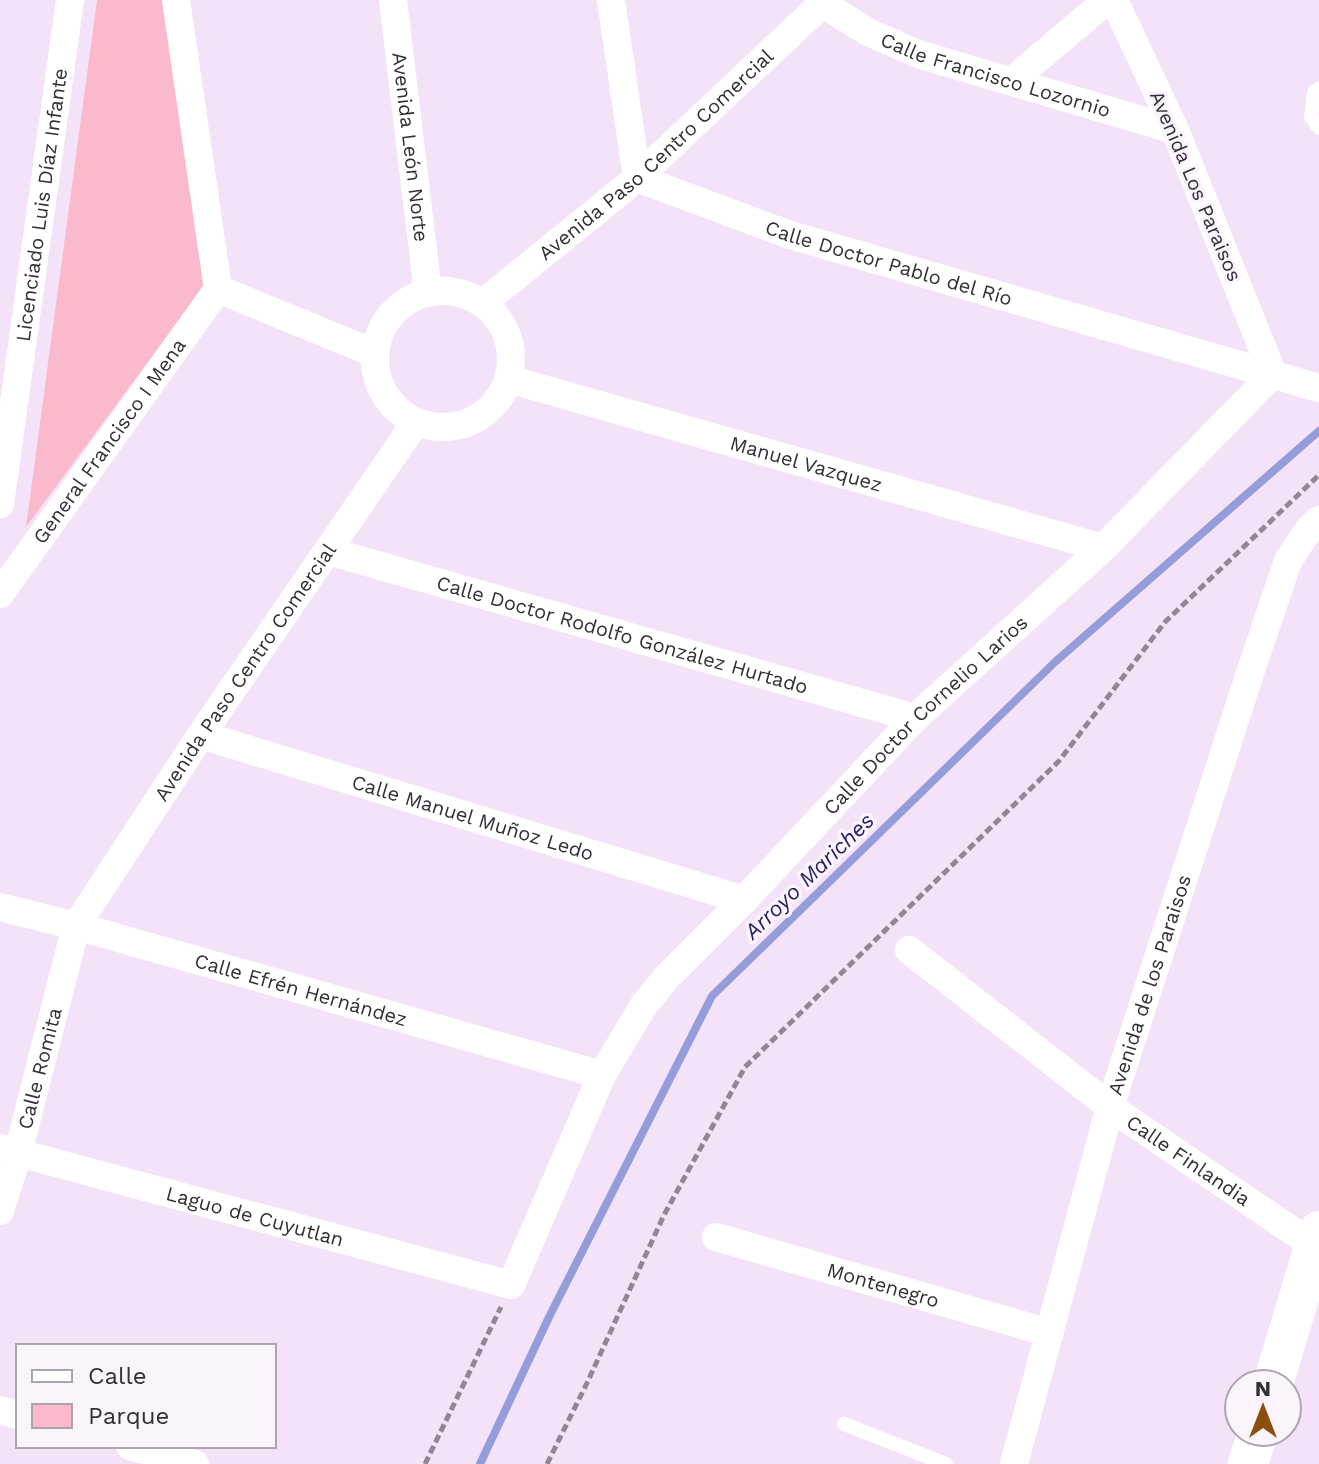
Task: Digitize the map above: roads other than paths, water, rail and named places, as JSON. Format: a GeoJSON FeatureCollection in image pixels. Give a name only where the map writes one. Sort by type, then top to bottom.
{"type":"FeatureCollection","features":[{"type":"Feature","properties":{"kind":"street","name":"Licenciado Luis Díaz Infante"},"geometry":{"type":"LineString","coordinates":[[0,504],[70,0]]}},
{"type":"Feature","properties":{"kind":"street"},"geometry":{"type":"LineString","coordinates":[[176,0],[218,289],[374,353]]}},
{"type":"Feature","properties":{"kind":"street","name":"Avenida León Norte"},"geometry":{"type":"LineString","coordinates":[[393,0],[428,293]]}},
{"type":"Feature","properties":{"kind":"street"},"geometry":{"type":"LineString","coordinates":[[611,0],[637,178]]}},
{"type":"Feature","properties":{"kind":"street"},"geometry":{"type":"LineString","coordinates":[[1013,80],[1107,0]]}},
{"type":"Feature","properties":{"kind":"street","name":"Avenida Los Paraisos"},"geometry":{"type":"LineString","coordinates":[[1114,0],[1175,130],[1273,374]]}},
{"type":"Feature","properties":{"kind":"street","name":"Avenida Paso Centro Comercial"},"geometry":{"type":"LineString","coordinates":[[483,303],[637,178],[824,1]]}},
{"type":"Feature","properties":{"kind":"street","name":"Calle Francisco Lozornio"},"geometry":{"type":"LineString","coordinates":[[824,1],[868,32],[918,54],[1175,130]]}},
{"type":"Feature","properties":{"kind":"street","name":"Calle Doctor Pablo del Río"},"geometry":{"type":"LineString","coordinates":[[637,178],[787,234],[1316,387]]}},
{"type":"Feature","properties":{"kind":"street","name":"General Francisco I Mena"},"geometry":{"type":"LineString","coordinates":[[0,594],[218,289]]}},
{"type":"Feature","properties":{"kind":"street"},"geometry":{"type":"LineString","coordinates":[[447,291],[483,303],[498,318],[508,337],[511,358],[508,379],[498,400],[482,415],[461,425],[438,427],[416,422],[397,410],[384,394],[376,374],[374,353],[380,332],[391,314],[408,300],[428,293],[447,291]]}},
{"type":"Feature","properties":{"kind":"street","name":"Calle Doctor Cornelio Larios"},"geometry":{"type":"LineString","coordinates":[[602,1075],[644,1005],[667,977],[915,718],[1103,548],[1273,374]]}},
{"type":"Feature","properties":{"kind":"street","name":"Manuel Vazquez"},"geometry":{"type":"LineString","coordinates":[[508,379],[1103,548]]}},
{"type":"Feature","properties":{"kind":"street","name":"Avenida Paso Centro Comercial"},"geometry":{"type":"LineString","coordinates":[[76,926],[201,735],[416,422]]}},
{"type":"Feature","properties":{"kind":"street","name":"Avenida de los Paraisos"},"geometry":{"type":"LineString","coordinates":[[1014,1464],[1110,1107],[1274,597],[1288,561],[1319,520]]}},
{"type":"Feature","properties":{"kind":"street","name":"Calle Doctor Rodolfo González Hurtado"},"geometry":{"type":"LineString","coordinates":[[328,551],[915,718]]}},
{"type":"Feature","properties":{"kind":"street","name":"Calle Manuel Muñoz Ledo"},"geometry":{"type":"LineString","coordinates":[[201,735],[744,900]]}},
{"type":"Feature","properties":{"kind":"street","name":"Calle Efrén Hernández"},"geometry":{"type":"LineString","coordinates":[[0,907],[602,1075]]}},
{"type":"Feature","properties":{"kind":"street","name":"Calle Romita"},"geometry":{"type":"LineString","coordinates":[[0,1211],[9,1150],[76,926]]}},
{"type":"Feature","properties":{"kind":"street","name":"Calle Finlandia"},"geometry":{"type":"LineString","coordinates":[[909,950],[1110,1107],[1317,1242]]}},
{"type":"Feature","properties":{"kind":"street","name":"Laguo de Cuyutlan"},"geometry":{"type":"LineString","coordinates":[[9,1150],[511,1285],[602,1075]]}},
{"type":"Feature","properties":{"kind":"street","name":"Montenegro"},"geometry":{"type":"LineString","coordinates":[[716,1237],[1050,1333]]}},
{"type":"Feature","properties":{"kind":"street"},"geometry":{"type":"LineString","coordinates":[[1278,1368],[1317,1242]]}},
{"type":"Feature","properties":{"kind":"street"},"geometry":{"type":"LineString","coordinates":[[137,1448],[195,1464]]}},
{"type":"Feature","properties":{"kind":"lane"},"geometry":{"type":"LineString","coordinates":[[1319,89],[1314,92],[1311,117],[1319,128]]}},
{"type":"Feature","properties":{"kind":"lane"},"geometry":{"type":"LineString","coordinates":[[844,1424],[946,1464]]}},
{"type":"Feature","properties":{"kind":"waterway","name":"Arroyo Mariches"},"geometry":{"type":"LineString","coordinates":[[480,1464],[550,1315],[712,996],[1055,662],[1319,431]]}}]}
